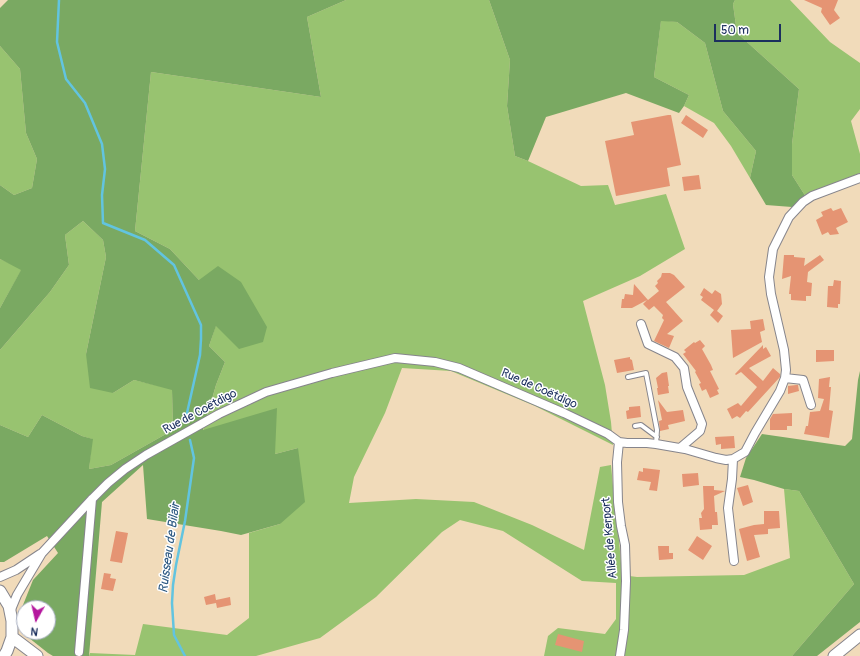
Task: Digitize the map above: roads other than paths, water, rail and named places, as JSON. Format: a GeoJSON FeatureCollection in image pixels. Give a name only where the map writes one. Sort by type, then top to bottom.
{"type":"FeatureCollection","features":[{"type":"Feature","properties":{"kind":"main road"},"geometry":{"type":"LineString","coordinates":[[0,591],[9,606],[12,621],[12,637],[4,656]]}},
{"type":"Feature","properties":{"kind":"main road"},"geometry":{"type":"LineString","coordinates":[[834,656],[860,635]]}},
{"type":"Feature","properties":{"kind":"main road"},"geometry":{"type":"LineString","coordinates":[[12,637],[37,656]]}},
{"type":"Feature","properties":{"kind":"street"},"geometry":{"type":"LineString","coordinates":[[619,442],[647,443],[657,440],[680,448],[726,460],[733,459],[745,452],[780,391],[785,378],[786,370],[784,350],[771,294],[769,277],[773,249],[789,217],[803,202],[812,196],[860,178]]}},
{"type":"Feature","properties":{"kind":"street"},"geometry":{"type":"LineString","coordinates":[[641,324],[648,344],[675,357],[684,368],[687,387],[702,424],[700,431],[680,448]]}},
{"type":"Feature","properties":{"kind":"street","name":"Rue de Coëtdigo"},"geometry":{"type":"LineString","coordinates":[[10,612],[17,596],[42,553],[92,499],[125,469],[146,455],[219,414],[266,392],[395,358],[435,362],[459,368],[564,412],[608,434],[619,442]]}},
{"type":"Feature","properties":{"kind":"street"},"geometry":{"type":"LineString","coordinates":[[785,378],[803,380],[811,405]]}},
{"type":"Feature","properties":{"kind":"street","name":"Allée de Kerport"},"geometry":{"type":"LineString","coordinates":[[619,442],[617,462],[618,502],[625,545],[626,581],[624,630],[620,656]]}},
{"type":"Feature","properties":{"kind":"street"},"geometry":{"type":"LineString","coordinates":[[733,459],[728,508],[734,561]]}},
{"type":"Feature","properties":{"kind":"street"},"geometry":{"type":"LineString","coordinates":[[80,652],[92,499]]}},
{"type":"Feature","properties":{"kind":"street","name":"Rue de Coëtdigo"},"geometry":{"type":"LineString","coordinates":[[0,577],[16,570],[42,553]]}},
{"type":"Feature","properties":{"kind":"lane"},"geometry":{"type":"LineString","coordinates":[[628,377],[646,373],[657,430],[657,440]]}},
{"type":"Feature","properties":{"kind":"lane"},"geometry":{"type":"LineString","coordinates":[[635,426],[641,425],[657,440]]}},
{"type":"Feature","properties":{"kind":"waterway","name":"Ruisseau de Bilair"},"geometry":{"type":"LineString","coordinates":[[59,0],[57,42],[66,79],[85,103],[102,144],[105,169],[102,195],[103,223],[145,240],[174,265],[201,325],[200,355],[187,413],[188,421]]}},
{"type":"Feature","properties":{"kind":"waterway","name":"Ruisseau de Bilair"},"geometry":{"type":"LineString","coordinates":[[185,656],[174,635],[172,603],[176,565],[185,521],[194,458],[190,440]]}}]}
